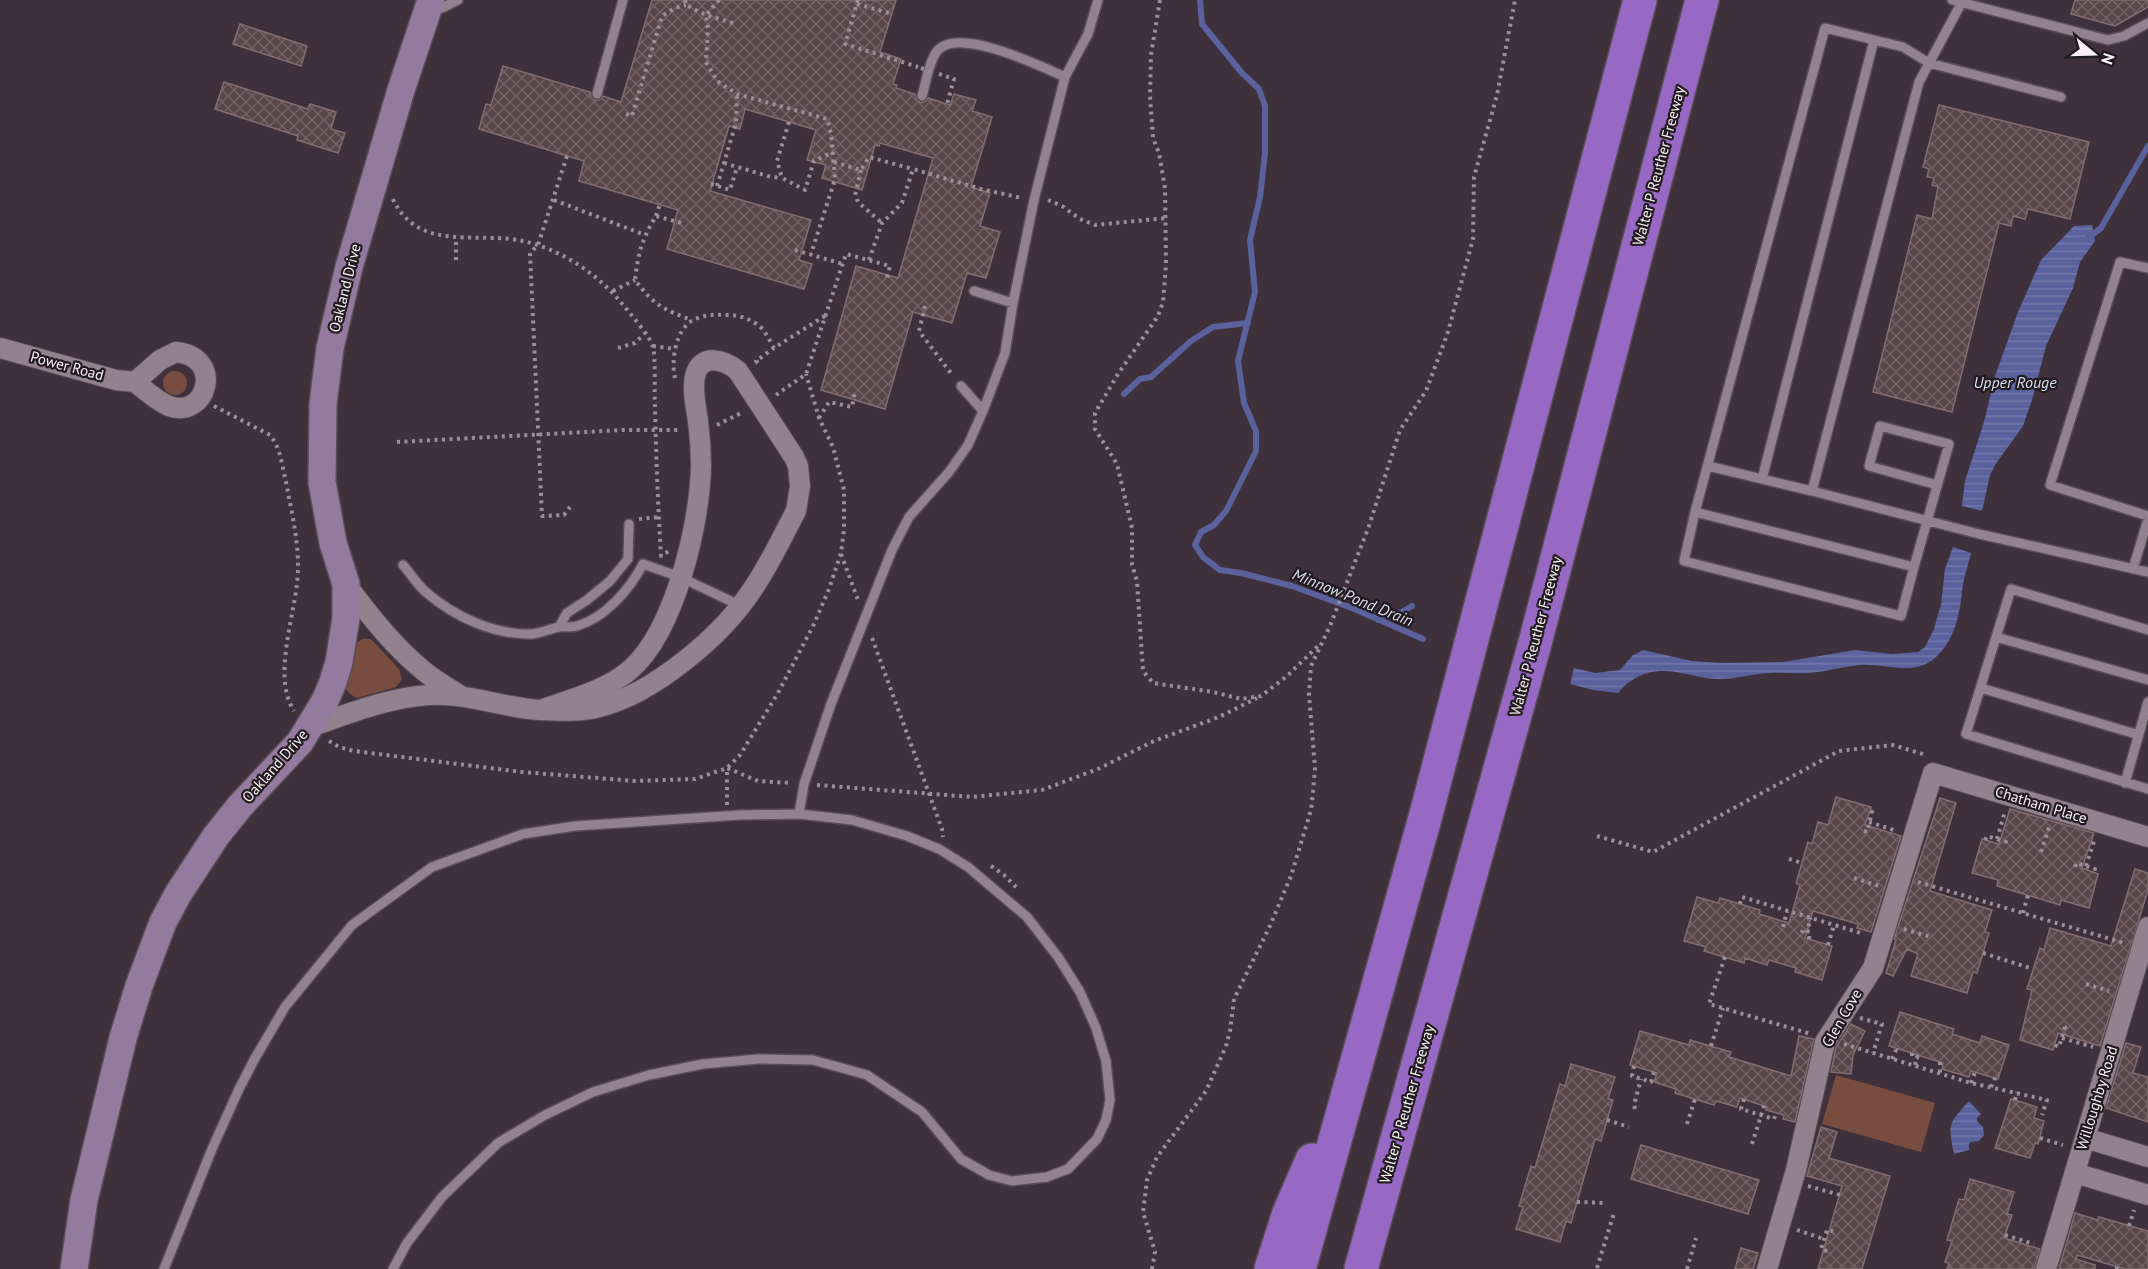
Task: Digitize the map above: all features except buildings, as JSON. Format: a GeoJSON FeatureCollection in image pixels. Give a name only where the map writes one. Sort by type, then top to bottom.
{"type":"FeatureCollection","features":[{"type":"Feature","properties":{"kind":"highway"},"geometry":{"type":"LineString","coordinates":[[1299,1269],[1360,1055],[1470,650],[1640,0]]}},
{"type":"Feature","properties":{"kind":"highway","name":"Walter P Reuther Freeway"},"geometry":{"type":"LineString","coordinates":[[1361,1269],[1535,643],[1702,0]]}},
{"type":"Feature","properties":{"kind":"highway"},"geometry":{"type":"LineString","coordinates":[[1375,1269],[1425,1043]]}},
{"type":"Feature","properties":{"kind":"highway"},"geometry":{"type":"LineString","coordinates":[[1271,1269],[1289,1213],[1360,1055]]}},
{"type":"Feature","properties":{"kind":"street","name":"Oakland Drive"},"geometry":{"type":"LineString","coordinates":[[74,1269],[84,1200],[120,1049],[139,986],[163,922],[178,894],[216,836],[240,806],[300,742],[333,682],[339,662],[346,618],[346,584],[333,543],[322,482],[323,404],[330,348],[349,267],[401,90],[430,4]]}},
{"type":"Feature","properties":{"kind":"street","name":"Power Road"},"geometry":{"type":"LineString","coordinates":[[0,348],[116,380],[135,382]]}},
{"type":"Feature","properties":{"kind":"street"},"geometry":{"type":"LineString","coordinates":[[310,727],[403,698],[431,694],[540,710],[586,710],[637,691],[676,667],[713,635],[753,590],[796,511],[799,497],[799,475],[794,457],[738,371],[729,363],[716,360],[706,361],[700,366],[694,380],[701,465],[699,502],[680,577],[656,637],[632,668],[602,688],[540,710]]}},
{"type":"Feature","properties":{"kind":"street"},"geometry":{"type":"LineString","coordinates":[[346,584],[375,623],[425,672],[463,698]]}},
{"type":"Feature","properties":{"kind":"street","name":"Chatham Place"},"geometry":{"type":"LineString","coordinates":[[1930,764],[2010,796],[2148,837]]}},
{"type":"Feature","properties":{"kind":"street","name":"Glen Cove"},"geometry":{"type":"LineString","coordinates":[[1767,1269],[1793,1181],[1827,1039],[1873,968],[1914,836],[1930,764]]}},
{"type":"Feature","properties":{"kind":"street","name":"Willoughby Road"},"geometry":{"type":"LineString","coordinates":[[2046,1269],[2148,927]]}},
{"type":"Feature","properties":{"kind":"street"},"geometry":{"type":"LineString","coordinates":[[2083,1144],[2148,1157]]}},
{"type":"Feature","properties":{"kind":"street"},"geometry":{"type":"LineString","coordinates":[[2075,1173],[2148,1195]]}},
{"type":"Feature","properties":{"kind":"lane"},"geometry":{"type":"LineString","coordinates":[[430,4],[442,8],[458,0]]}},
{"type":"Feature","properties":{"kind":"lane"},"geometry":{"type":"LineString","coordinates":[[597,94],[623,0]]}},
{"type":"Feature","properties":{"kind":"lane"},"geometry":{"type":"LineString","coordinates":[[799,814],[804,784],[831,704],[892,550],[909,517],[949,472],[968,445],[1005,352],[1035,198],[1065,77],[1088,34],[1098,0]]}},
{"type":"Feature","properties":{"kind":"lane"},"geometry":{"type":"LineString","coordinates":[[1812,491],[1919,82],[1959,1],[2108,40],[2124,36],[2148,22]]}},
{"type":"Feature","properties":{"kind":"lane"},"geometry":{"type":"LineString","coordinates":[[1937,485],[1869,466],[1880,426],[1949,444],[1901,616],[1684,561],[1695,512],[1825,28],[1903,47],[1929,63],[2061,97]]}},
{"type":"Feature","properties":{"kind":"lane"},"geometry":{"type":"LineString","coordinates":[[1762,479],[1874,40]]}},
{"type":"Feature","properties":{"kind":"lane"},"geometry":{"type":"LineString","coordinates":[[922,96],[933,59],[939,49],[952,42],[970,42],[1003,52],[1065,77]]}},
{"type":"Feature","properties":{"kind":"lane"},"geometry":{"type":"LineString","coordinates":[[2133,569],[2148,518],[2050,485],[2120,262],[2148,268]]}},
{"type":"Feature","properties":{"kind":"lane"},"geometry":{"type":"LineString","coordinates":[[974,291],[1013,303]]}},
{"type":"Feature","properties":{"kind":"lane"},"geometry":{"type":"LineString","coordinates":[[961,386],[983,411]]}},
{"type":"Feature","properties":{"kind":"lane"},"geometry":{"type":"LineString","coordinates":[[1708,466],[1927,521],[2148,572]]}},
{"type":"Feature","properties":{"kind":"lane"},"geometry":{"type":"LineString","coordinates":[[1695,512],[1914,567]]}},
{"type":"Feature","properties":{"kind":"lane"},"geometry":{"type":"LineString","coordinates":[[560,627],[567,613],[610,581],[628,559],[632,522]]}},
{"type":"Feature","properties":{"kind":"lane"},"geometry":{"type":"LineString","coordinates":[[628,559],[680,577],[741,606]]}},
{"type":"Feature","properties":{"kind":"lane"},"geometry":{"type":"LineString","coordinates":[[403,565],[426,593],[459,614],[486,628],[533,634],[560,627],[576,627],[598,615],[623,593],[643,564]]}},
{"type":"Feature","properties":{"kind":"lane"},"geometry":{"type":"LineString","coordinates":[[2148,630],[2011,589],[1966,734],[2148,789]]}},
{"type":"Feature","properties":{"kind":"lane"},"geometry":{"type":"LineString","coordinates":[[1996,637],[2148,680]]}},
{"type":"Feature","properties":{"kind":"lane"},"geometry":{"type":"LineString","coordinates":[[1981,688],[2139,735]]}},
{"type":"Feature","properties":{"kind":"lane"},"geometry":{"type":"LineString","coordinates":[[2125,783],[2148,702]]}},
{"type":"Feature","properties":{"kind":"lane"},"geometry":{"type":"LineString","coordinates":[[164,1269],[239,1089],[285,1007],[352,925],[432,867],[523,834],[575,826],[727,816],[799,814],[852,820],[908,836],[939,849],[968,867],[1027,917],[1058,957],[1080,992],[1096,1028],[1106,1061],[1110,1100],[1106,1120],[1097,1139],[1068,1169],[1047,1177],[1012,1181],[989,1175],[961,1159],[922,1112],[867,1075],[813,1060],[758,1059],[703,1064],[649,1075],[593,1092],[545,1115],[498,1143],[442,1197],[406,1243],[393,1269]]}},
{"type":"Feature","properties":{"kind":"path"},"geometry":{"type":"LineString","coordinates":[[719,0],[706,15],[708,28],[706,62],[717,81],[737,94],[827,119],[835,179],[811,254]]}},
{"type":"Feature","properties":{"kind":"path"},"geometry":{"type":"LineString","coordinates":[[1160,0],[1151,55],[1150,96],[1153,138],[1159,153],[1165,188],[1163,302],[1158,316],[1118,374],[1095,413],[1095,429],[1117,464],[1132,528],[1132,565],[1137,581],[1143,671],[1153,683],[1213,692],[1241,699],[1261,696]]}},
{"type":"Feature","properties":{"kind":"path"},"geometry":{"type":"LineString","coordinates":[[1152,1269],[1155,1252],[1143,1212],[1147,1180],[1157,1157],[1206,1091],[1226,1046],[1234,999],[1269,928],[1291,876],[1311,810],[1315,768],[1309,694],[1311,666],[1330,626],[1369,526],[1400,430],[1426,391],[1448,332],[1473,239],[1474,177],[1497,95],[1515,0]]}},
{"type":"Feature","properties":{"kind":"path"},"geometry":{"type":"LineString","coordinates":[[889,14],[858,2],[845,44],[954,79],[947,104]]}},
{"type":"Feature","properties":{"kind":"path"},"geometry":{"type":"LineString","coordinates":[[626,114],[632,116],[662,16],[686,3],[706,15],[736,24]]}},
{"type":"Feature","properties":{"kind":"path"},"geometry":{"type":"LineString","coordinates":[[717,186],[736,123],[737,94]]}},
{"type":"Feature","properties":{"kind":"path"},"geometry":{"type":"LineString","coordinates":[[782,178],[777,161],[789,122]]}},
{"type":"Feature","properties":{"kind":"path"},"geometry":{"type":"LineString","coordinates":[[724,163],[782,178],[805,190],[814,161],[833,152]]}},
{"type":"Feature","properties":{"kind":"path"},"geometry":{"type":"LineString","coordinates":[[567,156],[538,245],[530,253],[542,516],[564,515],[570,507]]}},
{"type":"Feature","properties":{"kind":"path"},"geometry":{"type":"LineString","coordinates":[[882,223],[858,202],[855,195],[861,170],[869,157],[981,189],[1035,198],[1062,206],[1080,219],[1095,225],[1166,218]]}},
{"type":"Feature","properties":{"kind":"path"},"geometry":{"type":"LineString","coordinates":[[834,161],[861,170]]}},
{"type":"Feature","properties":{"kind":"path"},"geometry":{"type":"LineString","coordinates":[[711,184],[730,190],[737,167]]}},
{"type":"Feature","properties":{"kind":"path"},"geometry":{"type":"LineString","coordinates":[[868,260],[882,223],[902,203],[913,170]]}},
{"type":"Feature","properties":{"kind":"path"},"geometry":{"type":"LineString","coordinates":[[391,193],[403,217],[418,227],[439,235],[456,238],[501,238],[538,245],[583,268],[613,291],[653,346],[661,556],[669,552],[672,543]]}},
{"type":"Feature","properties":{"kind":"path"},"geometry":{"type":"LineString","coordinates":[[554,200],[645,235]]}},
{"type":"Feature","properties":{"kind":"path"},"geometry":{"type":"LineString","coordinates":[[660,204],[637,255],[635,280],[650,299],[669,312],[692,320],[714,314],[741,316],[760,326],[774,348]]}},
{"type":"Feature","properties":{"kind":"path"},"geometry":{"type":"LineString","coordinates":[[656,216],[681,223]]}},
{"type":"Feature","properties":{"kind":"path"},"geometry":{"type":"LineString","coordinates":[[456,238],[456,260]]}},
{"type":"Feature","properties":{"kind":"path"},"geometry":{"type":"LineString","coordinates":[[795,250],[843,264]]}},
{"type":"Feature","properties":{"kind":"path"},"geometry":{"type":"LineString","coordinates":[[613,291],[635,280]]}},
{"type":"Feature","properties":{"kind":"path"},"geometry":{"type":"LineString","coordinates":[[925,306],[919,331],[961,386]]}},
{"type":"Feature","properties":{"kind":"path"},"geometry":{"type":"LineString","coordinates":[[761,369],[756,361],[828,314]]}},
{"type":"Feature","properties":{"kind":"path"},"geometry":{"type":"LineString","coordinates":[[677,388],[673,369],[675,349],[682,332],[692,320]]}},
{"type":"Feature","properties":{"kind":"path"},"geometry":{"type":"LineString","coordinates":[[618,348],[634,342],[644,334]]}},
{"type":"Feature","properties":{"kind":"path"},"geometry":{"type":"LineString","coordinates":[[653,346],[675,349]]}},
{"type":"Feature","properties":{"kind":"path"},"geometry":{"type":"LineString","coordinates":[[771,386],[781,403]]}},
{"type":"Feature","properties":{"kind":"path"},"geometry":{"type":"LineString","coordinates":[[819,418],[830,402],[852,407],[855,392]]}},
{"type":"Feature","properties":{"kind":"path"},"geometry":{"type":"LineString","coordinates":[[682,420],[683,430]]}},
{"type":"Feature","properties":{"kind":"path"},"geometry":{"type":"LineString","coordinates":[[632,522],[659,517]]}},
{"type":"Feature","properties":{"kind":"path"},"geometry":{"type":"LineString","coordinates":[[841,553],[943,836],[939,849]]}},
{"type":"Feature","properties":{"kind":"path"},"geometry":{"type":"LineString","coordinates":[[727,816],[727,768],[758,781],[929,794],[972,797],[1042,790],[1098,769],[1154,741],[1219,717],[1261,696],[1287,676],[1320,643]]}},
{"type":"Feature","properties":{"kind":"path"},"geometry":{"type":"LineString","coordinates":[[1597,836],[1653,852],[1839,751],[1893,746],[1930,764]]}},
{"type":"Feature","properties":{"kind":"path"},"geometry":{"type":"LineString","coordinates":[[1996,839],[2010,796]]}},
{"type":"Feature","properties":{"kind":"path"},"geometry":{"type":"LineString","coordinates":[[717,804],[738,802]]}},
{"type":"Feature","properties":{"kind":"path"},"geometry":{"type":"LineString","coordinates":[[2041,852],[2055,809]]}},
{"type":"Feature","properties":{"kind":"path"},"geometry":{"type":"LineString","coordinates":[[1864,831],[1867,832],[1872,812],[1869,811]]}},
{"type":"Feature","properties":{"kind":"path"},"geometry":{"type":"LineString","coordinates":[[1869,822],[1914,836]]}},
{"type":"Feature","properties":{"kind":"path"},"geometry":{"type":"LineString","coordinates":[[2086,866],[2100,823]]}},
{"type":"Feature","properties":{"kind":"path"},"geometry":{"type":"LineString","coordinates":[[934,833],[951,841]]}},
{"type":"Feature","properties":{"kind":"path"},"geometry":{"type":"LineString","coordinates":[[1985,840],[1987,836],[2006,842],[2005,846]]}},
{"type":"Feature","properties":{"kind":"path"},"geometry":{"type":"LineString","coordinates":[[1789,859],[1802,863]]}},
{"type":"Feature","properties":{"kind":"path"},"geometry":{"type":"LineString","coordinates":[[986,863],[1004,875],[1021,892]]}},
{"type":"Feature","properties":{"kind":"path"},"geometry":{"type":"LineString","coordinates":[[2075,867],[2076,863],[2095,868],[2094,872]]}},
{"type":"Feature","properties":{"kind":"path"},"geometry":{"type":"LineString","coordinates":[[1854,878],[1899,884],[2023,913],[2142,948]]}},
{"type":"Feature","properties":{"kind":"path"},"geometry":{"type":"LineString","coordinates":[[2023,913],[2028,895]]}},
{"type":"Feature","properties":{"kind":"path"},"geometry":{"type":"LineString","coordinates":[[1740,904],[1742,897],[1834,925],[1931,937]]}},
{"type":"Feature","properties":{"kind":"path"},"geometry":{"type":"LineString","coordinates":[[1783,927],[1787,911]]}},
{"type":"Feature","properties":{"kind":"path"},"geometry":{"type":"LineString","coordinates":[[1809,939],[1810,932],[1804,932],[1811,918]]}},
{"type":"Feature","properties":{"kind":"path"},"geometry":{"type":"LineString","coordinates":[[1828,945],[1834,925]]}},
{"type":"Feature","properties":{"kind":"path"},"geometry":{"type":"LineString","coordinates":[[1983,953],[2033,969]]}},
{"type":"Feature","properties":{"kind":"path"},"geometry":{"type":"LineString","coordinates":[[1725,957],[1709,1004],[1940,1074],[1945,1072],[1964,1078],[1971,1083],[2047,1100],[2043,1115]]}},
{"type":"Feature","properties":{"kind":"path"},"geometry":{"type":"LineString","coordinates":[[2086,984],[2127,996]]}},
{"type":"Feature","properties":{"kind":"path"},"geometry":{"type":"LineString","coordinates":[[1711,1046],[1723,1008]]}},
{"type":"Feature","properties":{"kind":"path"},"geometry":{"type":"LineString","coordinates":[[1844,1013],[1882,1024],[1873,1053]]}},
{"type":"Feature","properties":{"kind":"path"},"geometry":{"type":"LineString","coordinates":[[2055,1046],[2060,1047],[2066,1027],[2061,1026]]}},
{"type":"Feature","properties":{"kind":"path"},"geometry":{"type":"LineString","coordinates":[[2062,1038],[2111,1052]]}},
{"type":"Feature","properties":{"kind":"path"},"geometry":{"type":"LineString","coordinates":[[1892,1059],[1896,1050],[1893,1047]]}},
{"type":"Feature","properties":{"kind":"path"},"geometry":{"type":"LineString","coordinates":[[1912,1053],[1912,1056],[1919,1057],[1915,1065]]}},
{"type":"Feature","properties":{"kind":"path"},"geometry":{"type":"LineString","coordinates":[[1940,1062],[1940,1074]]}},
{"type":"Feature","properties":{"kind":"path"},"geometry":{"type":"LineString","coordinates":[[1634,1066],[1632,1076],[1651,1082],[1654,1072]]}},
{"type":"Feature","properties":{"kind":"path"},"geometry":{"type":"LineString","coordinates":[[1971,1083],[1975,1072]]}},
{"type":"Feature","properties":{"kind":"path"},"geometry":{"type":"LineString","coordinates":[[1635,1109],[1641,1078]]}},
{"type":"Feature","properties":{"kind":"path"},"geometry":{"type":"LineString","coordinates":[[1991,1087],[1995,1078]]}},
{"type":"Feature","properties":{"kind":"path"},"geometry":{"type":"LineString","coordinates":[[2014,1100],[2017,1092]]}},
{"type":"Feature","properties":{"kind":"path"},"geometry":{"type":"LineString","coordinates":[[1687,1124],[1695,1099]]}},
{"type":"Feature","properties":{"kind":"path"},"geometry":{"type":"LineString","coordinates":[[1744,1099],[1741,1109],[1774,1119],[1776,1113]]}},
{"type":"Feature","properties":{"kind":"path"},"geometry":{"type":"LineString","coordinates":[[1752,1144],[1764,1106]]}},
{"type":"Feature","properties":{"kind":"path"},"geometry":{"type":"LineString","coordinates":[[1607,1120],[1629,1127]]}},
{"type":"Feature","properties":{"kind":"path"},"geometry":{"type":"LineString","coordinates":[[2040,1138],[2083,1144]]}},
{"type":"Feature","properties":{"kind":"path"},"geometry":{"type":"LineString","coordinates":[[1793,1181],[1840,1195]]}},
{"type":"Feature","properties":{"kind":"path"},"geometry":{"type":"LineString","coordinates":[[1577,1202],[1606,1203]]}},
{"type":"Feature","properties":{"kind":"path"},"geometry":{"type":"LineString","coordinates":[[1597,1268],[1614,1213]]}},
{"type":"Feature","properties":{"kind":"path"},"geometry":{"type":"LineString","coordinates":[[1780,1225],[1824,1239]]}},
{"type":"Feature","properties":{"kind":"path"},"geometry":{"type":"LineString","coordinates":[[1827,1251],[1821,1249],[1824,1239],[1827,1230],[1833,1232]]}},
{"type":"Feature","properties":{"kind":"path"},"geometry":{"type":"LineString","coordinates":[[2005,1235],[2052,1249]]}},
{"type":"Feature","properties":{"kind":"path"},"geometry":{"type":"LineString","coordinates":[[1687,1269],[1696,1238]]}},
{"type":"Feature","properties":{"kind":"shaded area"},"geometry":{"type":"Polygon","coordinates":[[[170,371],[180,371],[187,378],[187,388],[180,395],[170,395],[163,388],[163,378],[170,371]]]}},
{"type":"Feature","properties":{"kind":"shaded area"},"geometry":{"type":"Polygon","coordinates":[[[362,639],[371,639],[399,669],[402,679],[396,687],[357,698],[344,687],[355,644],[362,639]]]}},
{"type":"Feature","properties":{"kind":"shaded area"},"geometry":{"type":"Polygon","coordinates":[[[1836,1075],[1935,1103],[1921,1152],[1822,1124],[1836,1075]]]}},
{"type":"Feature","properties":{"kind":"water","name":"Upper Rouge"},"geometry":{"type":"Polygon","coordinates":[[[2092,225],[2095,241],[2080,262],[2073,288],[2046,346],[2023,426],[1990,475],[1982,511],[1962,506],[1965,481],[1984,422],[1995,376],[2018,312],[2041,260],[2074,226],[2092,225]]]}},
{"type":"Feature","properties":{"kind":"water"},"geometry":{"type":"Polygon","coordinates":[[[1953,547],[1971,553],[1959,611],[1947,644],[1935,658],[1918,667],[1860,665],[1810,673],[1769,673],[1719,679],[1657,671],[1635,678],[1618,693],[1570,684],[1574,668],[1595,673],[1620,670],[1633,655],[1643,650],[1692,661],[1723,663],[1783,662],[1855,650],[1892,654],[1918,652],[1925,647],[1934,629],[1941,604],[1945,569],[1953,547]]]}},
{"type":"Feature","properties":{"kind":"water"},"geometry":{"type":"Polygon","coordinates":[[[1969,1101],[1981,1114],[1977,1121],[1983,1127],[1984,1135],[1979,1141],[1969,1144],[1969,1150],[1954,1154],[1951,1125],[1969,1101]]]}},
{"type":"Feature","properties":{"kind":"waterway","name":"Minnow Pond Drain"},"geometry":{"type":"LineString","coordinates":[[1200,0],[1202,24],[1242,73],[1259,89],[1265,106],[1265,153],[1260,197],[1250,240],[1255,292],[1238,361],[1244,403],[1256,431],[1256,451],[1226,511],[1214,525],[1201,532],[1195,545],[1203,557],[1220,570],[1292,586],[1352,608],[1423,639]]}},
{"type":"Feature","properties":{"kind":"waterway","name":"Minnow Pond Drain"},"geometry":{"type":"LineString","coordinates":[[2088,238],[2101,228],[2148,146]]}},
{"type":"Feature","properties":{"kind":"waterway"},"geometry":{"type":"LineString","coordinates":[[1124,394],[1140,379],[1151,377],[1191,341],[1213,327],[1248,323]]}},
{"type":"Feature","properties":{"kind":"waterway"},"geometry":{"type":"LineString","coordinates":[[1378,620],[1398,614],[1412,606]]}}]}
